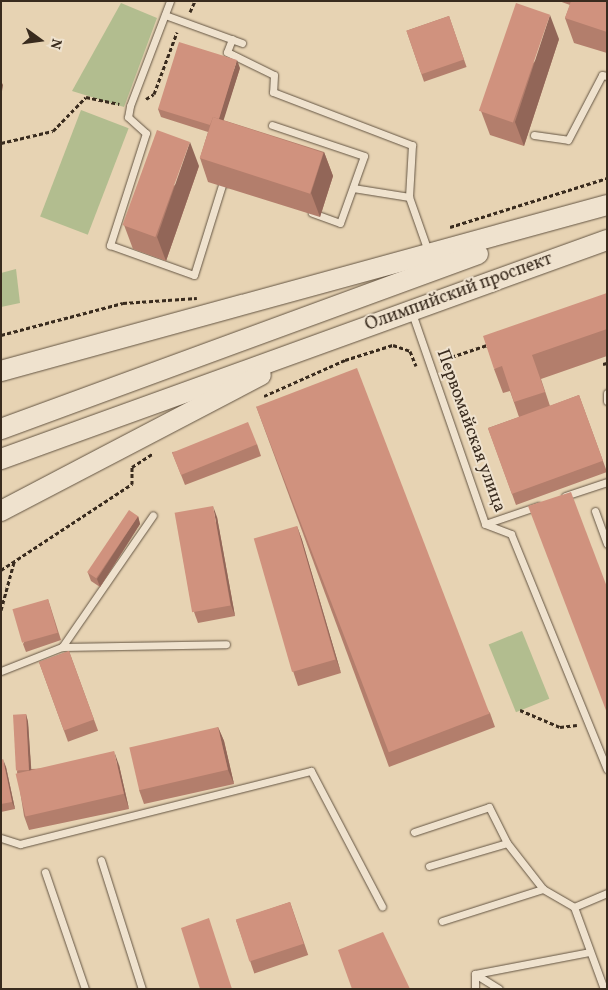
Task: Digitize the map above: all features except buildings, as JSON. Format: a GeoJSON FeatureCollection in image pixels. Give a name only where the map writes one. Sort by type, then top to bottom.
{"type":"FeatureCollection","features":[{"type":"Feature","properties":{"kind":"main road"},"geometry":{"type":"LineString","coordinates":[[1,371],[430,256],[554,222],[607,205]]}},
{"type":"Feature","properties":{"kind":"main road"},"geometry":{"type":"LineString","coordinates":[[1,429],[454,264],[554,222]]}},
{"type":"Feature","properties":{"kind":"main road","name":"Олимпийский проспект"},"geometry":{"type":"LineString","coordinates":[[311,347],[607,240]]}},
{"type":"Feature","properties":{"kind":"main road"},"geometry":{"type":"LineString","coordinates":[[1,459],[311,347]]}},
{"type":"Feature","properties":{"kind":"main road"},"geometry":{"type":"LineString","coordinates":[[1,511],[181,420],[311,347]]}},
{"type":"Feature","properties":{"kind":"lane"},"geometry":{"type":"LineString","coordinates":[[170,1],[130,106],[128,117],[146,133],[110,246],[194,275],[223,182],[232,185]]}},
{"type":"Feature","properties":{"kind":"lane"},"geometry":{"type":"LineString","coordinates":[[165,15],[242,43]]}},
{"type":"Feature","properties":{"kind":"lane"},"geometry":{"type":"LineString","coordinates":[[232,39],[227,52],[274,75],[274,92],[412,145],[409,196],[430,256]]}},
{"type":"Feature","properties":{"kind":"lane"},"geometry":{"type":"LineString","coordinates":[[534,135],[568,140],[602,75],[607,76]]}},
{"type":"Feature","properties":{"kind":"lane"},"geometry":{"type":"LineString","coordinates":[[272,125],[364,156],[340,223],[304,210]]}},
{"type":"Feature","properties":{"kind":"lane"},"geometry":{"type":"LineString","coordinates":[[353,188],[409,196]]}},
{"type":"Feature","properties":{"kind":"lane","name":"Первомайская улица"},"geometry":{"type":"LineString","coordinates":[[411,310],[485,524],[511,534],[607,769]]}},
{"type":"Feature","properties":{"kind":"lane"},"geometry":{"type":"LineString","coordinates":[[607,393],[607,401]]}},
{"type":"Feature","properties":{"kind":"lane"},"geometry":{"type":"LineString","coordinates":[[560,498],[607,482]]}},
{"type":"Feature","properties":{"kind":"lane"},"geometry":{"type":"LineString","coordinates":[[485,524],[550,501]]}},
{"type":"Feature","properties":{"kind":"lane"},"geometry":{"type":"LineString","coordinates":[[594,511],[607,544]]}},
{"type":"Feature","properties":{"kind":"lane"},"geometry":{"type":"LineString","coordinates":[[62,648],[153,514]]}},
{"type":"Feature","properties":{"kind":"lane"},"geometry":{"type":"LineString","coordinates":[[1,671],[62,648],[226,644]]}},
{"type":"Feature","properties":{"kind":"lane"},"geometry":{"type":"LineString","coordinates":[[1,838],[20,844],[311,771],[382,906]]}},
{"type":"Feature","properties":{"kind":"lane"},"geometry":{"type":"LineString","coordinates":[[414,832],[489,808],[506,842],[543,889],[574,907],[604,989]]}},
{"type":"Feature","properties":{"kind":"lane"},"geometry":{"type":"LineString","coordinates":[[429,866],[506,842]]}},
{"type":"Feature","properties":{"kind":"lane"},"geometry":{"type":"LineString","coordinates":[[101,860],[142,989]]}},
{"type":"Feature","properties":{"kind":"lane"},"geometry":{"type":"LineString","coordinates":[[45,872],[85,989]]}},
{"type":"Feature","properties":{"kind":"lane"},"geometry":{"type":"LineString","coordinates":[[442,921],[543,889]]}},
{"type":"Feature","properties":{"kind":"lane"},"geometry":{"type":"LineString","coordinates":[[574,907],[607,893]]}},
{"type":"Feature","properties":{"kind":"lane"},"geometry":{"type":"LineString","coordinates":[[475,974],[589,952]]}},
{"type":"Feature","properties":{"kind":"lane"},"geometry":{"type":"LineString","coordinates":[[475,974],[476,989]]}},
{"type":"Feature","properties":{"kind":"lane"},"geometry":{"type":"LineString","coordinates":[[475,974],[499,989]]}},
{"type":"Feature","properties":{"kind":"path"},"geometry":{"type":"LineString","coordinates":[[194,6],[195,1]]}},
{"type":"Feature","properties":{"kind":"path"},"geometry":{"type":"LineString","coordinates":[[154,94],[177,32]]}},
{"type":"Feature","properties":{"kind":"path"},"geometry":{"type":"LineString","coordinates":[[1,143],[53,131],[86,97],[130,106]]}},
{"type":"Feature","properties":{"kind":"path"},"geometry":{"type":"LineString","coordinates":[[1,335],[123,303],[190,295]]}},
{"type":"Feature","properties":{"kind":"path"},"geometry":{"type":"LineString","coordinates":[[256,400],[345,360],[393,345],[410,351],[417,369],[499,340]]}},
{"type":"Feature","properties":{"kind":"path"},"geometry":{"type":"LineString","coordinates":[[1,570],[132,484],[132,467],[156,452]]}},
{"type":"Feature","properties":{"kind":"path"},"geometry":{"type":"LineString","coordinates":[[1,610],[14,561]]}},
{"type":"Feature","properties":{"kind":"path"},"geometry":{"type":"LineString","coordinates":[[520,710],[560,727],[588,723]]}},
{"type":"Feature","properties":{"kind":"green space"},"geometry":{"type":"Polygon","coordinates":[[[121,3],[157,18],[124,107],[72,91],[121,3]]]}},
{"type":"Feature","properties":{"kind":"green space"},"geometry":{"type":"Polygon","coordinates":[[[81,110],[129,128],[88,235],[40,216],[81,110]]]}},
{"type":"Feature","properties":{"kind":"green space"},"geometry":{"type":"Polygon","coordinates":[[[16,269],[20,303],[1,307],[1,273],[16,269]]]}},
{"type":"Feature","properties":{"kind":"green space"},"geometry":{"type":"Polygon","coordinates":[[[522,631],[549,699],[516,712],[489,644],[522,631]]]}}]}
